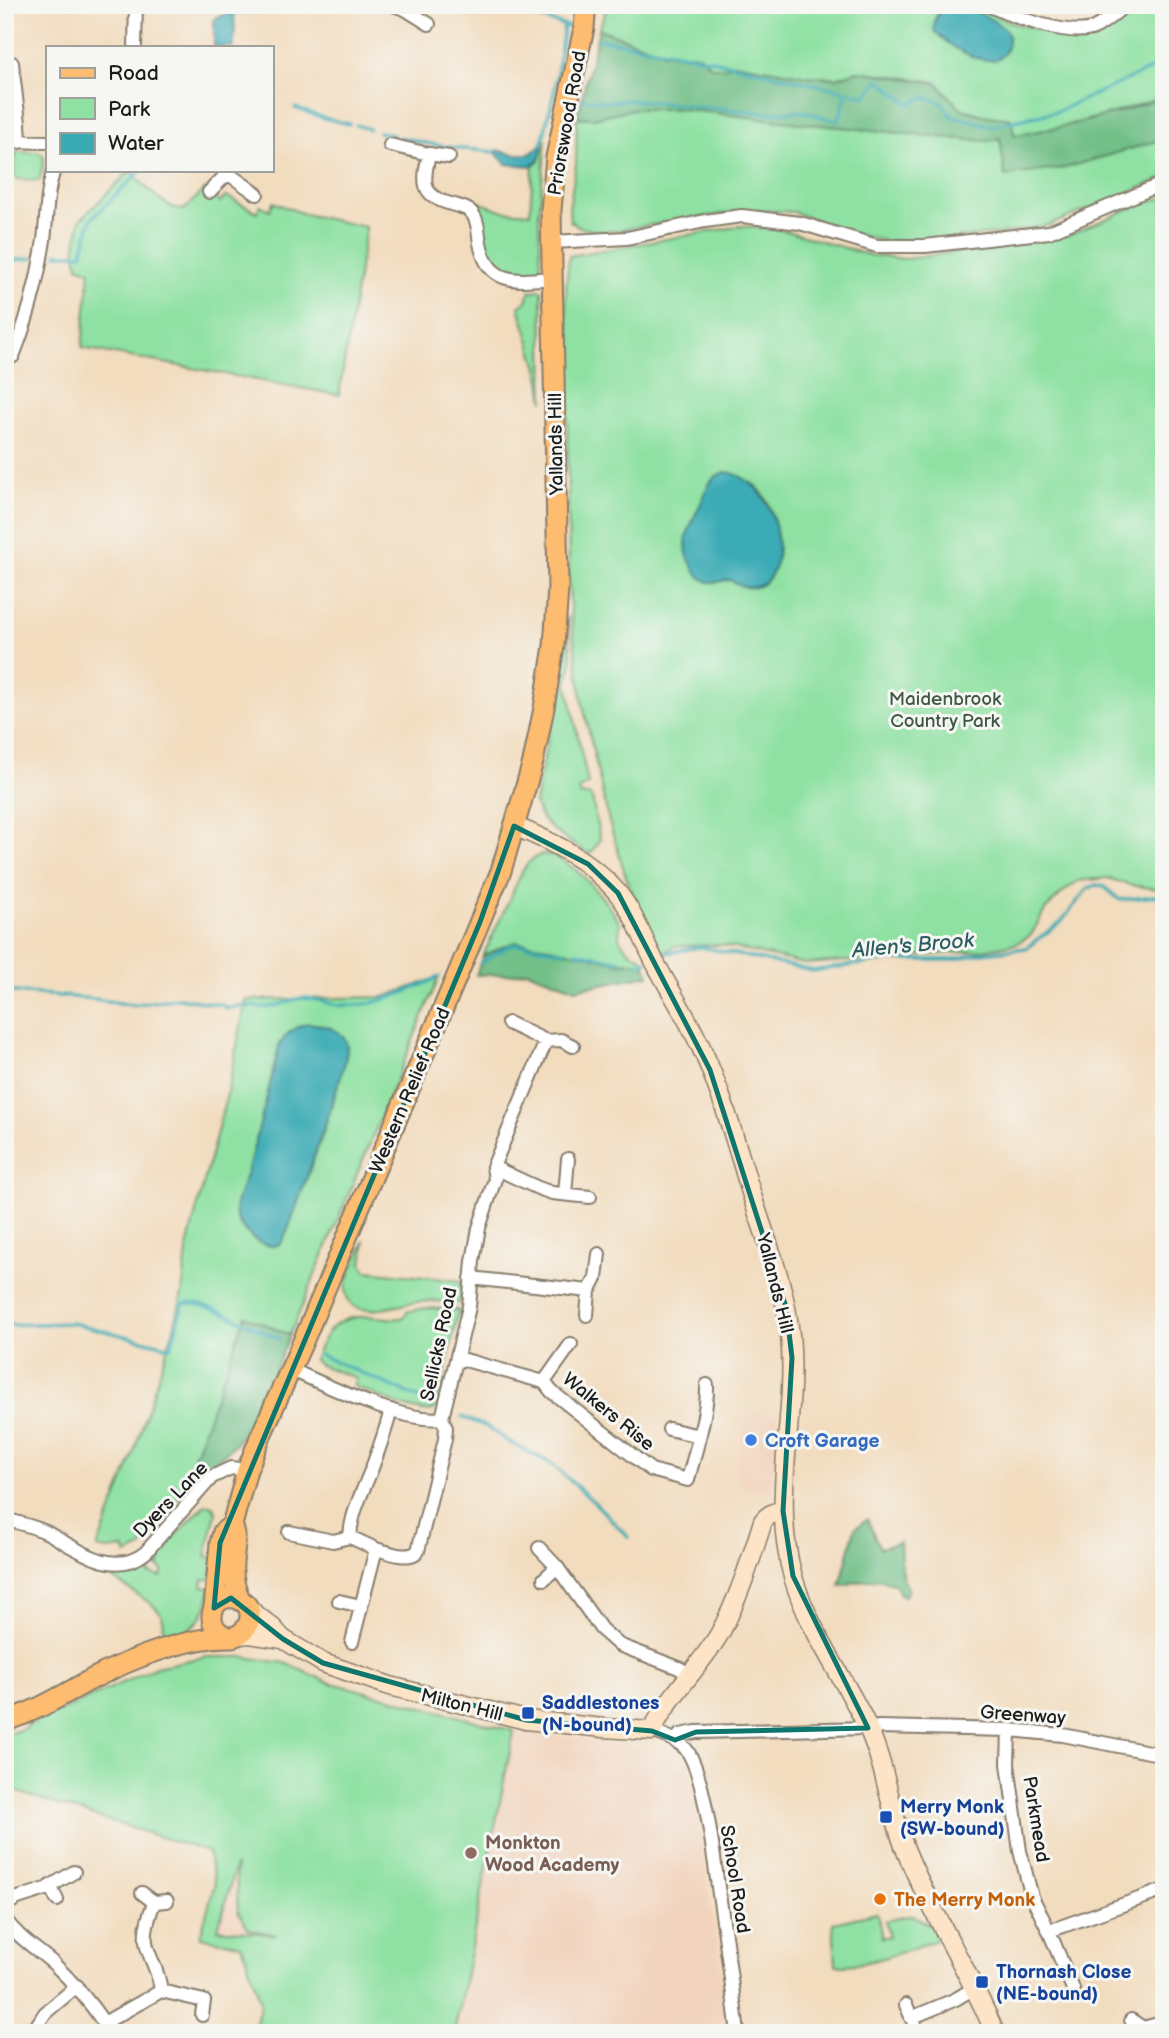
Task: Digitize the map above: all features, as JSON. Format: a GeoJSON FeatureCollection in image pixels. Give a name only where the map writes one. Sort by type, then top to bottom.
{"type":"FeatureCollection","features":[{"type":"Feature","properties":{"kind":"main road","name":"Priorswood Road"},"geometry":{"type":"LineString","coordinates":[[552,242],[551,210],[556,157],[584,28],[586,5]]}},
{"type":"Feature","properties":{"kind":"main road","name":"Yallands Hill"},"geometry":{"type":"LineString","coordinates":[[552,242],[558,589],[554,646]]}},
{"type":"Feature","properties":{"kind":"main road","name":"Western Relief Road"},"geometry":{"type":"LineString","coordinates":[[213,1612],[223,1532],[232,1525],[247,1471],[501,871],[533,762],[554,646]]}},
{"type":"Feature","properties":{"kind":"main road","name":"Western Relief Road"},"geometry":{"type":"LineString","coordinates":[[232,1525],[236,1534],[234,1584],[245,1605]]}},
{"type":"Feature","properties":{"kind":"main road"},"geometry":{"type":"LineString","coordinates":[[231,1598],[245,1605],[250,1622],[244,1632],[233,1636],[217,1631],[212,1623],[213,1612],[221,1601],[231,1598]]}},
{"type":"Feature","properties":{"kind":"main road","name":"Milton Hill"},"geometry":{"type":"LineString","coordinates":[[184,1642],[213,1612]]}},
{"type":"Feature","properties":{"kind":"main road","name":"Milton Hill"},"geometry":{"type":"LineString","coordinates":[[5,1721],[50,1703],[134,1659],[184,1642],[233,1636]]}},
{"type":"Feature","properties":{"kind":"street"},"geometry":{"type":"LineString","coordinates":[[135,46],[136,5]]}},
{"type":"Feature","properties":{"kind":"street"},"geometry":{"type":"LineString","coordinates":[[393,5],[429,24]]}},
{"type":"Feature","properties":{"kind":"street"},"geometry":{"type":"LineString","coordinates":[[988,5],[1014,18],[1078,32],[1095,28],[1125,5]]}},
{"type":"Feature","properties":{"kind":"street"},"geometry":{"type":"LineString","coordinates":[[12,63],[20,142]]}},
{"type":"Feature","properties":{"kind":"street"},"geometry":{"type":"LineString","coordinates":[[5,141],[46,142]]}},
{"type":"Feature","properties":{"kind":"street"},"geometry":{"type":"LineString","coordinates":[[390,145],[449,157]]}},
{"type":"Feature","properties":{"kind":"street"},"geometry":{"type":"LineString","coordinates":[[429,154],[424,177],[427,190],[437,200],[472,213],[479,230],[486,263],[506,279],[527,281],[552,278]]}},
{"type":"Feature","properties":{"kind":"street"},"geometry":{"type":"LineString","coordinates":[[5,356],[13,356],[32,300],[43,242],[49,185],[53,172]]}},
{"type":"Feature","properties":{"kind":"street"},"geometry":{"type":"LineString","coordinates":[[209,192],[225,172],[257,194]]}},
{"type":"Feature","properties":{"kind":"street"},"geometry":{"type":"LineString","coordinates":[[552,242],[627,238],[742,216],[800,223],[877,246],[925,246],[1049,232],[1164,183]]}},
{"type":"Feature","properties":{"kind":"street","name":"Yallands Hill"},"geometry":{"type":"LineString","coordinates":[[514,826],[564,848],[588,864],[618,893],[695,1034],[710,1070],[773,1255],[786,1307],[792,1358],[783,1511],[793,1576],[807,1614],[867,1728],[906,1852],[995,2033]]}},
{"type":"Feature","properties":{"kind":"street"},"geometry":{"type":"LineString","coordinates":[[508,1023],[546,1041],[561,1040],[573,1046]]}},
{"type":"Feature","properties":{"kind":"street","name":"Sellicks Road"},"geometry":{"type":"LineString","coordinates":[[289,1532],[333,1541],[350,1537],[376,1549],[410,1557],[418,1551],[446,1440],[446,1428],[442,1418],[469,1307],[478,1228],[495,1179],[493,1167],[546,1041]]}},
{"type":"Feature","properties":{"kind":"street"},"geometry":{"type":"LineString","coordinates":[[565,1194],[568,1159]]}},
{"type":"Feature","properties":{"kind":"street"},"geometry":{"type":"LineString","coordinates":[[493,1167],[538,1188],[590,1197]]}},
{"type":"Feature","properties":{"kind":"street"},"geometry":{"type":"LineString","coordinates":[[587,1315],[589,1291],[596,1278],[599,1254]]}},
{"type":"Feature","properties":{"kind":"street"},"geometry":{"type":"LineString","coordinates":[[471,1278],[589,1291]]}},
{"type":"Feature","properties":{"kind":"street","name":"Walkers Rise"},"geometry":{"type":"LineString","coordinates":[[544,1382],[571,1343]]}},
{"type":"Feature","properties":{"kind":"street","name":"Walkers Rise"},"geometry":{"type":"LineString","coordinates":[[458,1358],[544,1382],[552,1392],[651,1470],[688,1480],[699,1436],[707,1385]]}},
{"type":"Feature","properties":{"kind":"street","name":"Sellicks Road"},"geometry":{"type":"LineString","coordinates":[[290,1369],[391,1410],[421,1418],[442,1418]]}},
{"type":"Feature","properties":{"kind":"street","name":"Sellicks Road"},"geometry":{"type":"LineString","coordinates":[[350,1537],[355,1511],[391,1410]]}},
{"type":"Feature","properties":{"kind":"street","name":"Walkers Rise"},"geometry":{"type":"LineString","coordinates":[[669,1429],[699,1436]]}},
{"type":"Feature","properties":{"kind":"street","name":"Dyers Lane"},"geometry":{"type":"LineString","coordinates":[[5,1520],[45,1532],[84,1554],[113,1563],[126,1563],[145,1553],[212,1477],[231,1468],[247,1471]]}},
{"type":"Feature","properties":{"kind":"street"},"geometry":{"type":"LineString","coordinates":[[652,1731],[720,1633],[746,1577],[763,1521],[775,1511],[783,1511]]}},
{"type":"Feature","properties":{"kind":"street"},"geometry":{"type":"LineString","coordinates":[[539,1548],[601,1629],[619,1645],[691,1675]]}},
{"type":"Feature","properties":{"kind":"street"},"geometry":{"type":"LineString","coordinates":[[352,1642],[376,1549]]}},
{"type":"Feature","properties":{"kind":"street"},"geometry":{"type":"LineString","coordinates":[[544,1579],[556,1567]]}},
{"type":"Feature","properties":{"kind":"street"},"geometry":{"type":"LineString","coordinates":[[340,1601],[361,1606]]}},
{"type":"Feature","properties":{"kind":"street","name":"Milton Hill"},"geometry":{"type":"LineString","coordinates":[[245,1605],[283,1639],[323,1663],[390,1686],[526,1720],[652,1731],[675,1740]]}},
{"type":"Feature","properties":{"kind":"street","name":"Milton Hill"},"geometry":{"type":"LineString","coordinates":[[233,1636],[249,1634],[283,1639]]}},
{"type":"Feature","properties":{"kind":"street"},"geometry":{"type":"LineString","coordinates":[[675,1740],[680,1735],[696,1732],[867,1728]]}},
{"type":"Feature","properties":{"kind":"street","name":"Greenway"},"geometry":{"type":"LineString","coordinates":[[867,1728],[1009,1730],[1063,1735],[1164,1755]]}},
{"type":"Feature","properties":{"kind":"street","name":"Parkmead"},"geometry":{"type":"LineString","coordinates":[[1009,1730],[1008,1764],[1020,1850],[1032,1897],[1073,1989]]}},
{"type":"Feature","properties":{"kind":"street","name":"School Road"},"geometry":{"type":"LineString","coordinates":[[675,1740],[685,1749],[692,1761],[703,1795],[738,2033]]}},
{"type":"Feature","properties":{"kind":"street"},"geometry":{"type":"LineString","coordinates":[[5,1905],[50,1886],[74,1872]]}},
{"type":"Feature","properties":{"kind":"street"},"geometry":{"type":"LineString","coordinates":[[50,1886],[57,1900]]}},
{"type":"Feature","properties":{"kind":"street"},"geometry":{"type":"LineString","coordinates":[[1049,1931],[1164,1890]]}},
{"type":"Feature","properties":{"kind":"street"},"geometry":{"type":"LineString","coordinates":[[142,1893],[161,1902],[146,1931],[147,1946],[158,1970],[161,1991]]}},
{"type":"Feature","properties":{"kind":"street"},"geometry":{"type":"LineString","coordinates":[[5,1919],[13,1930],[77,1986],[107,2028],[161,1991],[207,1996],[202,2015]]}},
{"type":"Feature","properties":{"kind":"street"},"geometry":{"type":"LineString","coordinates":[[32,2033],[45,2013],[77,1986]]}},
{"type":"Feature","properties":{"kind":"street"},"geometry":{"type":"LineString","coordinates":[[911,2018],[956,1999],[974,1988]]}},
{"type":"Feature","properties":{"kind":"street"},"geometry":{"type":"LineString","coordinates":[[906,2006],[918,2032]]}},
{"type":"Feature","properties":{"kind":"street"},"geometry":{"type":"LineString","coordinates":[[1131,2020],[1144,2030],[1158,2024]]}},
{"type":"Feature","properties":{"kind":"highlighted area"},"geometry":{"type":"Polygon","coordinates":[[[514,826],[588,864],[618,893],[710,1070],[786,1307],[792,1358],[783,1511],[793,1576],[868,1728],[696,1732],[675,1740],[652,1731],[526,1720],[323,1663],[283,1639],[231,1598],[214,1608],[220,1543],[480,922],[514,826]]]}},
{"type":"Feature","properties":{"kind":"shaded area"},"geometry":{"type":"Polygon","coordinates":[[[748,1409],[779,1417],[772,1493],[737,1485],[740,1475],[733,1472],[748,1409]]]}},
{"type":"Feature","properties":{"kind":"shaded area","name":"Monkton Wood Academy"},"geometry":{"type":"Polygon","coordinates":[[[306,1672],[328,1682],[514,1731],[603,1741],[668,1752],[686,1771],[697,1797],[730,2033],[268,2033],[287,1937],[218,1929],[237,1861],[306,1672]]]}},
{"type":"Feature","properties":{"kind":"green space"},"geometry":{"type":"Polygon","coordinates":[[[608,5],[975,5],[1012,23],[1084,37],[1100,32],[1135,5],[1164,5],[1164,97],[1052,129],[1014,136],[1011,119],[961,109],[936,82],[858,71],[836,78],[807,76],[734,63],[727,67],[712,67],[699,55],[664,53],[599,29],[608,5]],[[944,8],[938,13],[934,21],[977,58],[990,60],[1000,57],[944,8]]]}},
{"type":"Feature","properties":{"kind":"green space"},"geometry":{"type":"Polygon","coordinates":[[[599,29],[664,53],[699,55],[712,67],[727,67],[734,63],[807,76],[836,78],[858,71],[936,83],[961,109],[1011,119],[1014,135],[1090,120],[1164,97],[1164,139],[1065,168],[1005,176],[1000,138],[990,141],[959,139],[681,109],[633,109],[593,118],[577,117],[599,29]]]}},
{"type":"Feature","properties":{"kind":"green space"},"geometry":{"type":"Polygon","coordinates":[[[633,109],[681,109],[959,139],[989,141],[1000,138],[1005,175],[1164,139],[1164,178],[1050,225],[1006,233],[919,242],[884,241],[849,233],[794,212],[749,210],[611,231],[584,229],[570,221],[569,209],[576,164],[577,117],[593,118],[633,109]]]}},
{"type":"Feature","properties":{"kind":"green space"},"geometry":{"type":"Polygon","coordinates":[[[546,139],[539,216],[541,267],[537,273],[517,276],[507,274],[495,265],[491,258],[476,201],[504,211],[530,213],[533,165],[539,161],[546,139]]]}},
{"type":"Feature","properties":{"kind":"green space"},"geometry":{"type":"Polygon","coordinates":[[[16,152],[37,152],[43,155],[39,181],[17,179],[14,175],[16,152]]]}},
{"type":"Feature","properties":{"kind":"green space"},"geometry":{"type":"Polygon","coordinates":[[[131,172],[154,195],[168,205],[184,210],[205,189],[220,202],[226,196],[257,212],[260,205],[270,210],[273,202],[304,214],[366,227],[339,395],[82,348],[90,271],[78,266],[75,252],[80,220],[131,172]]]}},
{"type":"Feature","properties":{"kind":"green space","name":"Maidenbrook Country Park"},"geometry":{"type":"Polygon","coordinates":[[[1163,198],[1164,886],[1157,889],[1108,878],[1078,881],[1045,910],[1031,935],[1015,944],[977,951],[805,964],[722,945],[675,946],[660,955],[628,883],[609,822],[583,705],[571,618],[566,288],[569,256],[741,226],[783,230],[869,255],[905,259],[1071,234],[1147,201],[1163,198]],[[726,472],[713,479],[702,502],[698,575],[710,581],[730,580],[741,586],[775,565],[776,534],[772,513],[763,494],[753,484],[726,472]]]}},
{"type":"Feature","properties":{"kind":"green space"},"geometry":{"type":"Polygon","coordinates":[[[542,290],[544,402],[540,375],[519,307],[527,301],[530,291],[542,290]]]}},
{"type":"Feature","properties":{"kind":"green space"},"geometry":{"type":"Polygon","coordinates":[[[567,616],[572,662],[567,683],[588,784],[579,789],[581,796],[588,795],[592,798],[600,840],[588,854],[549,826],[542,819],[535,802],[554,708],[567,616]]]}},
{"type":"Feature","properties":{"kind":"green space"},"geometry":{"type":"Polygon","coordinates":[[[541,854],[565,862],[586,880],[620,923],[619,936],[622,943],[644,962],[619,963],[563,950],[506,945],[483,956],[523,870],[541,854]]]}},
{"type":"Feature","properties":{"kind":"green space"},"geometry":{"type":"Polygon","coordinates":[[[515,942],[619,963],[644,962],[649,975],[576,989],[527,971],[476,975],[483,956],[515,942]]]}},
{"type":"Feature","properties":{"kind":"green space"},"geometry":{"type":"Polygon","coordinates":[[[439,977],[290,1335],[245,1317],[181,1493],[140,1549],[127,1555],[124,1548],[97,1548],[132,1458],[174,1328],[182,1294],[188,1243],[228,1090],[246,1000],[384,997],[439,977]],[[279,1046],[247,1174],[235,1210],[240,1225],[246,1232],[268,1246],[276,1246],[282,1242],[287,1232],[329,1117],[347,1046],[279,1046]]]}},
{"type":"Feature","properties":{"kind":"green space"},"geometry":{"type":"Polygon","coordinates":[[[365,1240],[362,1264],[366,1271],[462,1281],[460,1303],[422,1301],[376,1310],[355,1307],[349,1301],[346,1286],[365,1240]]]}},
{"type":"Feature","properties":{"kind":"green space"},"geometry":{"type":"Polygon","coordinates":[[[425,1308],[459,1310],[438,1404],[433,1410],[414,1409],[353,1386],[356,1378],[319,1365],[314,1360],[330,1331],[344,1320],[364,1317],[397,1319],[404,1317],[407,1312],[425,1308]]]}},
{"type":"Feature","properties":{"kind":"green space"},"geometry":{"type":"Polygon","coordinates":[[[245,1316],[290,1335],[245,1431],[236,1443],[181,1493],[245,1316]]]}},
{"type":"Feature","properties":{"kind":"green space"},"geometry":{"type":"Polygon","coordinates":[[[205,1505],[212,1506],[216,1513],[206,1556],[214,1558],[211,1580],[203,1579],[202,1586],[211,1588],[206,1607],[202,1616],[192,1626],[180,1634],[160,1641],[164,1622],[157,1610],[114,1579],[87,1564],[105,1569],[124,1568],[125,1573],[138,1570],[154,1558],[158,1562],[157,1567],[152,1566],[149,1574],[161,1577],[161,1561],[156,1556],[205,1505]]]}},
{"type":"Feature","properties":{"kind":"green space"},"geometry":{"type":"Polygon","coordinates":[[[867,1519],[880,1548],[900,1542],[902,1575],[908,1589],[905,1596],[900,1594],[896,1585],[882,1580],[840,1586],[855,1528],[867,1519]]]}},
{"type":"Feature","properties":{"kind":"green space"},"geometry":{"type":"Polygon","coordinates":[[[204,1657],[244,1657],[285,1663],[328,1682],[514,1731],[454,2033],[253,2033],[261,2003],[242,1945],[200,1937],[215,1883],[208,1852],[5,1788],[5,1772],[9,1770],[5,1769],[5,1735],[28,1727],[156,1667],[204,1657]],[[236,1864],[218,1929],[277,1935],[249,1929],[238,1912],[236,1864]]]}},
{"type":"Feature","properties":{"kind":"green space"},"geometry":{"type":"Polygon","coordinates":[[[877,1913],[882,1938],[889,1936],[885,1921],[912,1915],[932,1926],[939,1939],[875,1960],[836,1965],[833,1923],[877,1913]]]}},
{"type":"Feature","properties":{"kind":"water"},"geometry":{"type":"Polygon","coordinates":[[[956,7],[984,16],[1008,33],[1007,48],[1001,57],[991,60],[966,54],[934,30],[939,13],[956,7]]]}},
{"type":"Feature","properties":{"kind":"water"},"geometry":{"type":"Polygon","coordinates":[[[234,13],[233,46],[214,46],[214,19],[234,13]]]}},
{"type":"Feature","properties":{"kind":"water"},"geometry":{"type":"Polygon","coordinates":[[[540,146],[540,156],[531,166],[506,164],[495,152],[497,150],[530,154],[540,146]]]}},
{"type":"Feature","properties":{"kind":"water"},"geometry":{"type":"Polygon","coordinates":[[[726,472],[746,480],[762,495],[772,515],[777,536],[777,557],[772,574],[761,585],[745,587],[730,580],[708,582],[697,574],[686,551],[687,535],[707,489],[715,477],[726,472]]]}},
{"type":"Feature","properties":{"kind":"water"},"geometry":{"type":"Polygon","coordinates":[[[308,1023],[332,1028],[342,1035],[347,1046],[346,1057],[287,1232],[282,1242],[268,1245],[246,1232],[236,1217],[235,1210],[279,1046],[291,1031],[308,1023]]]}},
{"type":"Feature","properties":{"kind":"waterway"},"geometry":{"type":"LineString","coordinates":[[234,13],[267,10],[279,5]]}},
{"type":"Feature","properties":{"kind":"waterway"},"geometry":{"type":"LineString","coordinates":[[512,5],[569,27]]}},
{"type":"Feature","properties":{"kind":"waterway"},"geometry":{"type":"LineString","coordinates":[[540,146],[555,88],[564,25]]}},
{"type":"Feature","properties":{"kind":"waterway"},"geometry":{"type":"LineString","coordinates":[[598,39],[704,58],[865,96],[878,80],[909,104],[924,97],[942,103],[951,116],[992,126],[1058,111],[1164,63]]}},
{"type":"Feature","properties":{"kind":"waterway"},"geometry":{"type":"LineString","coordinates":[[583,99],[607,102],[632,100],[766,113],[802,111],[837,121],[847,92]]}},
{"type":"Feature","properties":{"kind":"waterway"},"geometry":{"type":"LineString","coordinates":[[295,108],[349,124]]}},
{"type":"Feature","properties":{"kind":"waterway"},"geometry":{"type":"LineString","coordinates":[[356,125],[369,129]]}},
{"type":"Feature","properties":{"kind":"waterway"},"geometry":{"type":"LineString","coordinates":[[379,132],[393,135]]}},
{"type":"Feature","properties":{"kind":"waterway"},"geometry":{"type":"LineString","coordinates":[[400,137],[436,145],[495,152]]}},
{"type":"Feature","properties":{"kind":"waterway"},"geometry":{"type":"LineString","coordinates":[[57,254],[82,254],[91,219],[140,172]]}},
{"type":"Feature","properties":{"kind":"waterway"},"geometry":{"type":"LineString","coordinates":[[5,261],[33,258]]}},
{"type":"Feature","properties":{"kind":"waterway","name":"Allen's Brook"},"geometry":{"type":"LineString","coordinates":[[657,957],[701,947],[813,971],[888,960],[951,960],[1026,948],[1061,922],[1087,889],[1096,885],[1103,886],[1120,900],[1164,895]]}},
{"type":"Feature","properties":{"kind":"waterway","name":"Allen's Brook"},"geometry":{"type":"LineString","coordinates":[[480,963],[516,944],[564,951]]}},
{"type":"Feature","properties":{"kind":"waterway","name":"Allen's Brook"},"geometry":{"type":"LineString","coordinates":[[576,952],[620,961]]}},
{"type":"Feature","properties":{"kind":"waterway","name":"Allen's Brook"},"geometry":{"type":"LineString","coordinates":[[638,964],[647,961]]}},
{"type":"Feature","properties":{"kind":"waterway","name":"Allen's Brook"},"geometry":{"type":"LineString","coordinates":[[5,991],[132,1005],[179,998],[223,1005],[227,1009],[239,1006],[270,1007],[302,998],[353,1005],[379,1001],[439,977]]}},
{"type":"Feature","properties":{"kind":"waterway"},"geometry":{"type":"LineString","coordinates":[[5,1325],[72,1323],[171,1347],[183,1304],[192,1303],[217,1310],[279,1339]]}},
{"type":"Feature","properties":{"kind":"waterway"},"geometry":{"type":"LineString","coordinates":[[320,1355],[430,1403]]}},
{"type":"Feature","properties":{"kind":"waterway"},"geometry":{"type":"LineString","coordinates":[[462,1417],[487,1427],[509,1442],[552,1464],[628,1537]]}},
{"type":"Feature","properties":{"kind":"place","name":"Croft Garage"},"geometry":{"type":"Point","coordinates":[751,1440]}},
{"type":"Feature","properties":{"kind":"place","name":"Saddlestones (N-bound)"},"geometry":{"type":"Point","coordinates":[528,1713]}},
{"type":"Feature","properties":{"kind":"place","name":"Merry Monk (SW-bound)"},"geometry":{"type":"Point","coordinates":[886,1817]}},
{"type":"Feature","properties":{"kind":"place","name":"Monkton Wood Academy"},"geometry":{"type":"Point","coordinates":[471,1853]}},
{"type":"Feature","properties":{"kind":"place","name":"The Merry Monk"},"geometry":{"type":"Point","coordinates":[880,1899]}},
{"type":"Feature","properties":{"kind":"place","name":"Thornash Close (NE-bound)"},"geometry":{"type":"Point","coordinates":[982,1982]}}]}
